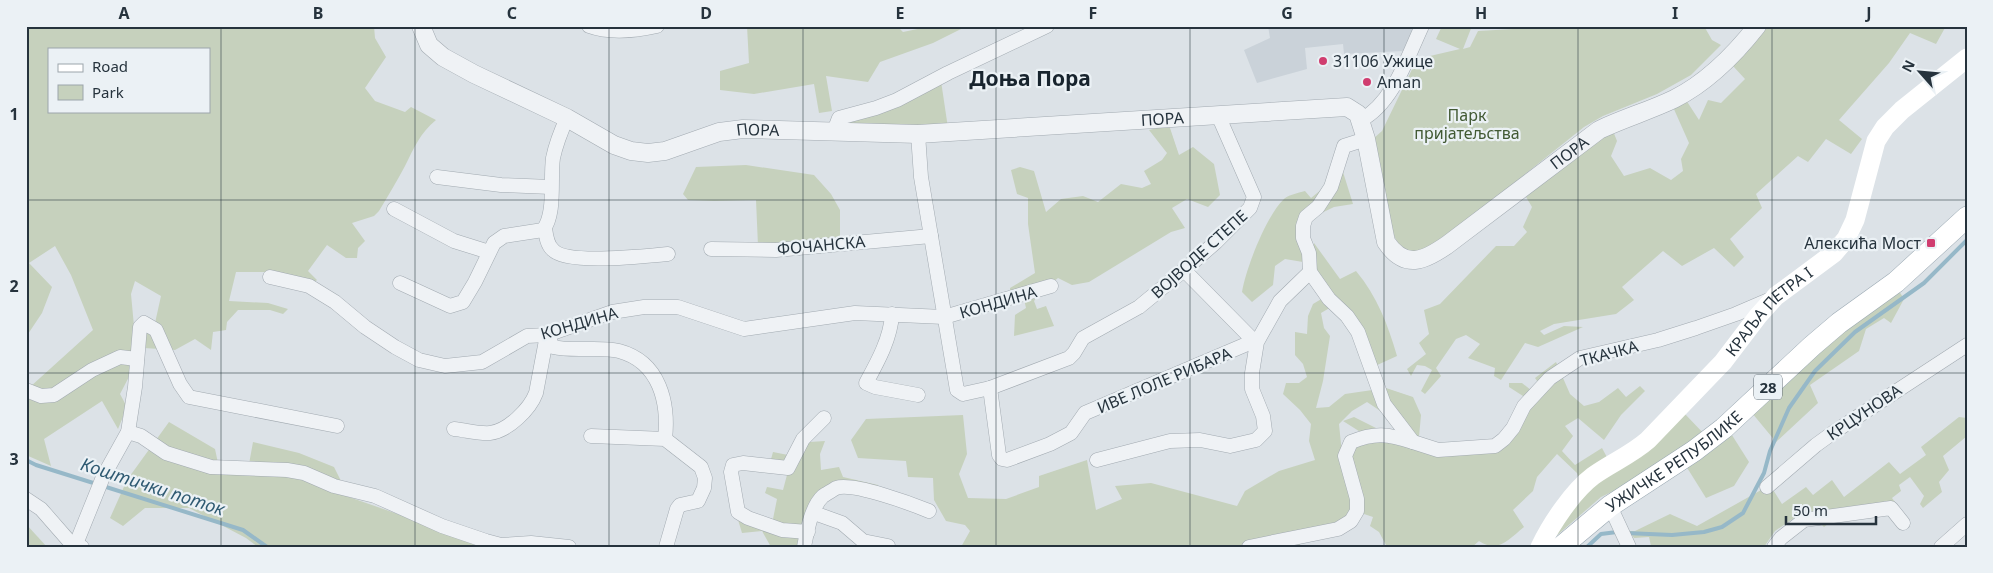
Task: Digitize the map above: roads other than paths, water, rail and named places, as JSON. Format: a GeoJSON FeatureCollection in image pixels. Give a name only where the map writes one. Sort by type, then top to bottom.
{"type":"FeatureCollection","features":[{"type":"Feature","properties":{"kind":"main road","name":"КРАЉА ПЕТРА I"},"geometry":{"type":"LineString","coordinates":[[1540,547],[1545,536],[1578,490],[1592,477],[1632,453],[1648,440],[1723,362],[1758,316],[1776,296],[1834,253],[1846,239],[1859,205],[1876,141],[1885,127],[1902,110],[1967,58]]}},
{"type":"Feature","properties":{"kind":"main road","name":"УЖИЧКЕ РЕПУБЛИКЕ"},"geometry":{"type":"LineString","coordinates":[[1561,547],[1610,506],[1694,451],[1724,428],[1812,346],[1839,323],[1896,282],[1967,217]]}},
{"type":"Feature","properties":{"kind":"street","name":"ПОРА"},"geometry":{"type":"LineString","coordinates":[[421,26],[429,46],[443,57],[474,74],[567,118],[614,145],[631,151],[648,153],[665,151],[719,132],[733,130],[758,129],[918,134],[1348,107],[1356,112],[1361,120],[1386,242],[1395,253],[1404,259],[1415,261],[1429,258],[1600,130],[1623,118],[1673,99],[1698,84],[1731,55],[1757,26]]}},
{"type":"Feature","properties":{"kind":"street"},"geometry":{"type":"LineString","coordinates":[[590,26],[603,31],[642,30],[657,26]]}},
{"type":"Feature","properties":{"kind":"street"},"geometry":{"type":"LineString","coordinates":[[834,131],[837,121],[843,117],[897,100],[948,73],[1047,26]]}},
{"type":"Feature","properties":{"kind":"street"},"geometry":{"type":"LineString","coordinates":[[1361,120],[1371,115],[1389,95],[1422,26]]}},
{"type":"Feature","properties":{"kind":"street","name":"ВОЈВОДЕ СТЕПЕ"},"geometry":{"type":"LineString","coordinates":[[990,388],[1069,358],[1083,338],[1139,307],[1216,242],[1250,208],[1254,202],[1254,197],[1218,115]]}},
{"type":"Feature","properties":{"kind":"street"},"geometry":{"type":"LineString","coordinates":[[567,118],[556,149],[551,187],[550,216],[545,228],[548,242],[553,250],[562,256],[595,258],[668,254]]}},
{"type":"Feature","properties":{"kind":"street","name":"КОНДИНА"},"geometry":{"type":"LineString","coordinates":[[918,134],[922,177],[944,317]]}},
{"type":"Feature","properties":{"kind":"street"},"geometry":{"type":"LineString","coordinates":[[1366,138],[1344,146],[1331,187],[1318,207],[1306,217],[1302,226],[1303,238],[1309,253],[1310,272],[1329,299],[1347,316],[1358,332],[1384,404],[1413,442]]}},
{"type":"Feature","properties":{"kind":"street"},"geometry":{"type":"LineString","coordinates":[[437,177],[501,185],[551,187]]}},
{"type":"Feature","properties":{"kind":"street"},"geometry":{"type":"LineString","coordinates":[[394,209],[454,241],[489,252]]}},
{"type":"Feature","properties":{"kind":"street"},"geometry":{"type":"LineString","coordinates":[[400,283],[450,306],[463,302],[494,243],[504,236],[538,232],[545,228]]}},
{"type":"Feature","properties":{"kind":"street","name":"ФОЧАНСКА"},"geometry":{"type":"LineString","coordinates":[[710,249],[776,250],[931,236]]}},
{"type":"Feature","properties":{"kind":"street","name":"ИВЕ ЛОЛЕ РИБАРА"},"geometry":{"type":"LineString","coordinates":[[990,388],[1000,455],[1002,459],[1007,460],[1050,444],[1072,433],[1085,413],[1255,342],[1184,270]]}},
{"type":"Feature","properties":{"kind":"street"},"geometry":{"type":"LineString","coordinates":[[1097,460],[1170,441],[1200,440],[1230,446],[1256,440],[1265,431],[1263,416],[1252,389],[1255,342],[1280,301],[1310,272]]}},
{"type":"Feature","properties":{"kind":"street","name":"КОНДИНА"},"geometry":{"type":"LineString","coordinates":[[270,277],[309,286],[395,347],[419,360],[445,366],[482,362],[527,336],[547,335],[612,312],[644,307],[678,307],[744,329],[855,313],[944,317],[1052,286]]}},
{"type":"Feature","properties":{"kind":"street","name":"ТКАЧКА"},"geometry":{"type":"LineString","coordinates":[[1250,547],[1338,529],[1351,521],[1357,512],[1357,499],[1346,456],[1351,442],[1364,437],[1382,434],[1438,450],[1495,446],[1513,428],[1524,406],[1550,378],[1580,358],[1658,340],[1696,328],[1736,314],[1776,296]]}},
{"type":"Feature","properties":{"kind":"street"},"geometry":{"type":"LineString","coordinates":[[892,314],[891,324],[877,362],[866,383],[875,387],[918,395]]}},
{"type":"Feature","properties":{"kind":"street"},"geometry":{"type":"LineString","coordinates":[[944,317],[957,390],[963,394],[990,388]]}},
{"type":"Feature","properties":{"kind":"street"},"geometry":{"type":"LineString","coordinates":[[26,499],[41,509],[69,541],[79,546],[103,477],[128,432],[135,387],[140,327],[144,323],[156,330],[180,384],[189,397],[337,426]]}},
{"type":"Feature","properties":{"kind":"street"},"geometry":{"type":"LineString","coordinates":[[454,429],[490,433],[501,430],[534,400],[547,335]]}},
{"type":"Feature","properties":{"kind":"street"},"geometry":{"type":"LineString","coordinates":[[547,335],[553,347],[566,350],[619,352],[645,364],[654,373],[662,397],[666,439]]}},
{"type":"Feature","properties":{"kind":"street","name":"КРЦУНОВА"},"geometry":{"type":"LineString","coordinates":[[1767,487],[1834,432],[1967,345]]}},
{"type":"Feature","properties":{"kind":"street"},"geometry":{"type":"LineString","coordinates":[[26,390],[41,396],[54,396],[92,370],[120,357],[137,359]]}},
{"type":"Feature","properties":{"kind":"street"},"geometry":{"type":"LineString","coordinates":[[808,532],[782,530],[748,518],[738,512],[731,472],[733,465],[743,463],[788,468],[803,439],[824,418]]}},
{"type":"Feature","properties":{"kind":"street"},"geometry":{"type":"LineString","coordinates":[[128,432],[141,436],[166,453],[211,467],[287,470],[304,473],[334,486],[375,496],[442,526],[501,545],[531,542],[569,547]]}},
{"type":"Feature","properties":{"kind":"street"},"geometry":{"type":"LineString","coordinates":[[591,436],[666,439],[701,466],[705,478],[704,488],[698,501],[680,505],[677,509],[666,547]]}},
{"type":"Feature","properties":{"kind":"street"},"geometry":{"type":"LineString","coordinates":[[804,547],[814,513],[822,497],[837,488],[850,487],[929,511]]}},
{"type":"Feature","properties":{"kind":"street"},"geometry":{"type":"LineString","coordinates":[[1610,506],[1628,547]]}},
{"type":"Feature","properties":{"kind":"street"},"geometry":{"type":"LineString","coordinates":[[1774,547],[1781,538],[1804,520],[1891,508],[1903,523]]}},
{"type":"Feature","properties":{"kind":"street"},"geometry":{"type":"LineString","coordinates":[[814,513],[842,523],[863,541],[888,546]]}},
{"type":"Feature","properties":{"kind":"street"},"geometry":{"type":"LineString","coordinates":[[1941,547],[1967,524]]}},
{"type":"Feature","properties":{"kind":"waterway","name":"Коштички поток"},"geometry":{"type":"LineString","coordinates":[[1626,533],[1672,535],[1704,532],[1722,527],[1743,513],[1764,473],[1770,451],[1789,408],[1815,371],[1855,332],[1924,283],[1967,240]]}},
{"type":"Feature","properties":{"kind":"waterway","name":"Коштички поток"},"geometry":{"type":"LineString","coordinates":[[26,460],[36,465],[243,530],[267,547]]}},
{"type":"Feature","properties":{"kind":"waterway","name":"Коштички поток"},"geometry":{"type":"LineString","coordinates":[[1587,547],[1601,534],[1617,532]]}},
{"type":"Feature","properties":{"kind":"place","name":"31106 Ужице"},"geometry":{"type":"Point","coordinates":[1323,61]}},
{"type":"Feature","properties":{"kind":"place","name":"Aman"},"geometry":{"type":"Point","coordinates":[1367,82]}},
{"type":"Feature","properties":{"kind":"place","name":"Алексића Мост"},"geometry":{"type":"Point","coordinates":[1931,243]}},
{"type":"Feature","properties":{"kind":"district","name":"Доња Пора"},"geometry":{"type":"Point","coordinates":[1030,78]}},
{"type":"Feature","properties":{"kind":"park label","name":"Парк пријатељства"},"geometry":{"type":"Point","coordinates":[1467,124]}}]}
